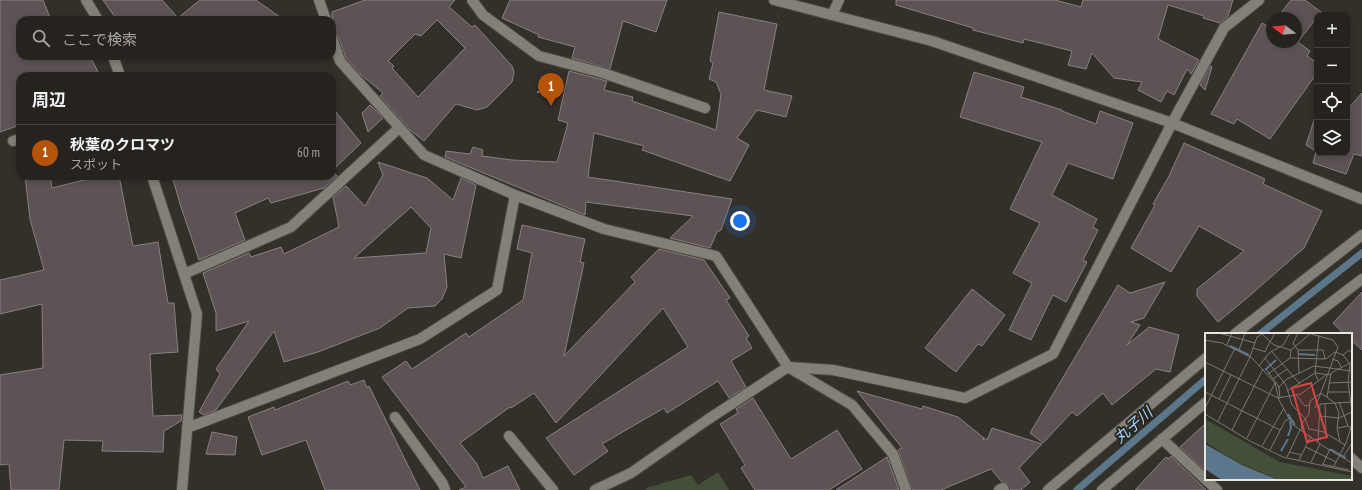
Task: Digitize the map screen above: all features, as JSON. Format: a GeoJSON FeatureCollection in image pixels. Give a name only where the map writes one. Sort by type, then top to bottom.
{"type":"FeatureCollection","features":[{"type":"Feature","properties":{"kind":"street"},"geometry":{"type":"LineString","coordinates":[[86,0],[96,16]]}},
{"type":"Feature","properties":{"kind":"street"},"geometry":{"type":"LineString","coordinates":[[319,0],[325,16]]}},
{"type":"Feature","properties":{"kind":"street"},"geometry":{"type":"LineString","coordinates":[[472,0],[483,15],[539,56],[603,73],[705,108]]}},
{"type":"Feature","properties":{"kind":"street"},"geometry":{"type":"LineString","coordinates":[[774,0],[932,41],[1172,122],[1362,199]]}},
{"type":"Feature","properties":{"kind":"street"},"geometry":{"type":"LineString","coordinates":[[832,15],[839,0]]}},
{"type":"Feature","properties":{"kind":"street"},"geometry":{"type":"LineString","coordinates":[[595,490],[631,473],[707,420],[788,367],[832,370],[965,398],[1053,354],[1172,122],[1224,28],[1259,0]]}},
{"type":"Feature","properties":{"kind":"street"},"geometry":{"type":"LineString","coordinates":[[336,49],[340,60],[424,155],[515,195],[604,229],[716,256],[788,367],[852,405],[893,454],[906,490]]}},
{"type":"Feature","properties":{"kind":"street"},"geometry":{"type":"LineString","coordinates":[[114,60],[119,72]]}},
{"type":"Feature","properties":{"kind":"street"},"geometry":{"type":"LineString","coordinates":[[184,274],[291,227],[399,128]]}},
{"type":"Feature","properties":{"kind":"street"},"geometry":{"type":"LineString","coordinates":[[153,180],[197,314],[182,490]]}},
{"type":"Feature","properties":{"kind":"street"},"geometry":{"type":"LineString","coordinates":[[187,428],[420,339],[497,290],[515,195]]}},
{"type":"Feature","properties":{"kind":"street"},"geometry":{"type":"LineString","coordinates":[[1237,333],[1362,235]]}},
{"type":"Feature","properties":{"kind":"street"},"geometry":{"type":"LineString","coordinates":[[1291,333],[1362,279]]}},
{"type":"Feature","properties":{"kind":"street"},"geometry":{"type":"LineString","coordinates":[[1048,490],[1205,359]]}},
{"type":"Feature","properties":{"kind":"street"},"geometry":{"type":"LineString","coordinates":[[1102,490],[1205,403]]}},
{"type":"Feature","properties":{"kind":"street"},"geometry":{"type":"LineString","coordinates":[[395,417],[443,484],[445,490]]}},
{"type":"Feature","properties":{"kind":"street"},"geometry":{"type":"LineString","coordinates":[[509,436],[553,490]]}},
{"type":"Feature","properties":{"kind":"street"},"geometry":{"type":"LineString","coordinates":[[1162,439],[1205,480]]}},
{"type":"Feature","properties":{"kind":"street"},"geometry":{"type":"LineString","coordinates":[[1352,459],[1362,468]]}},
{"type":"Feature","properties":{"kind":"street"},"geometry":{"type":"LineString","coordinates":[[1205,480],[1216,490]]}},
{"type":"Feature","properties":{"kind":"street"},"geometry":{"type":"LineString","coordinates":[[999,490],[1003,488],[1004,490]]}},
{"type":"Feature","properties":{"kind":"green space"},"geometry":{"type":"Polygon","coordinates":[[[718,472],[729,490],[646,490],[646,488],[691,475],[698,485],[718,472]]]}},
{"type":"Feature","properties":{"kind":"building"},"geometry":{"type":"Polygon","coordinates":[[[0,0],[43,0],[49,16],[16,16],[16,60],[92,60],[98,72],[16,72],[16,126],[0,132],[0,0]]]}},
{"type":"Feature","properties":{"kind":"building"},"geometry":{"type":"Polygon","coordinates":[[[103,0],[162,0],[176,16],[114,16],[103,0]]]}},
{"type":"Feature","properties":{"kind":"building"},"geometry":{"type":"Polygon","coordinates":[[[200,0],[256,0],[278,16],[180,16],[200,0]]]}},
{"type":"Feature","properties":{"kind":"building"},"geometry":{"type":"Polygon","coordinates":[[[365,0],[455,0],[449,7],[472,27],[475,25],[512,66],[514,72],[512,82],[487,107],[477,110],[456,104],[424,141],[410,130],[380,96],[383,93],[360,74],[346,58],[336,34],[336,16],[332,16],[332,12],[365,0]],[[437,20],[421,36],[415,34],[388,61],[394,66],[392,68],[418,97],[465,48],[437,20]]]}},
{"type":"Feature","properties":{"kind":"building"},"geometry":{"type":"Polygon","coordinates":[[[510,0],[667,0],[656,32],[623,21],[610,69],[572,58],[575,47],[538,37],[539,35],[502,18],[510,0]]]}},
{"type":"Feature","properties":{"kind":"building"},"geometry":{"type":"Polygon","coordinates":[[[896,0],[1055,0],[1081,7],[1083,0],[1233,0],[1228,16],[1220,23],[1203,18],[1204,16],[1168,5],[1158,39],[1199,60],[1191,74],[1187,69],[1174,95],[1167,91],[1161,102],[1138,90],[1142,82],[1114,78],[1092,53],[1086,69],[1068,65],[1072,51],[1024,39],[1023,43],[973,30],[973,28],[896,5],[896,0]]]}},
{"type":"Feature","properties":{"kind":"building"},"geometry":{"type":"Polygon","coordinates":[[[1291,0],[1305,0],[1321,12],[1314,12],[1314,21],[1302,37],[1302,12],[1282,12],[1291,0]]]}},
{"type":"Feature","properties":{"kind":"building"},"geometry":{"type":"Polygon","coordinates":[[[719,12],[777,24],[764,90],[792,96],[786,117],[757,110],[737,138],[749,145],[730,181],[642,150],[644,146],[594,133],[588,177],[732,199],[721,230],[717,232],[710,248],[670,238],[693,216],[586,202],[585,215],[445,157],[446,151],[470,154],[473,147],[483,150],[482,156],[512,160],[557,162],[568,123],[558,120],[569,71],[607,81],[604,90],[633,97],[632,101],[716,130],[721,94],[716,82],[709,79],[713,63],[710,61],[719,12]]]}},
{"type":"Feature","properties":{"kind":"building"},"geometry":{"type":"Polygon","coordinates":[[[1262,23],[1266,26],[1266,48],[1302,48],[1302,45],[1310,51],[1307,56],[1314,61],[1314,77],[1270,139],[1237,119],[1234,124],[1211,114],[1262,23]]]}},
{"type":"Feature","properties":{"kind":"building"},"geometry":{"type":"Polygon","coordinates":[[[1210,66],[1212,67],[1205,90],[1200,85],[1210,66]]]}},
{"type":"Feature","properties":{"kind":"building"},"geometry":{"type":"Polygon","coordinates":[[[974,72],[1024,87],[1021,97],[1062,110],[1096,124],[1100,111],[1133,123],[1113,179],[1068,163],[1052,195],[1097,219],[1093,227],[1098,230],[1083,260],[1087,262],[1066,302],[1053,295],[1031,340],[1009,330],[1032,283],[1013,273],[1040,223],[1010,209],[1042,142],[960,117],[974,72]]]}},
{"type":"Feature","properties":{"kind":"building"},"geometry":{"type":"Polygon","coordinates":[[[1362,93],[1362,156],[1354,154],[1346,174],[1313,163],[1315,156],[1350,156],[1350,107],[1362,93]]]}},
{"type":"Feature","properties":{"kind":"building"},"geometry":{"type":"Polygon","coordinates":[[[370,105],[383,118],[368,132],[362,113],[370,105]]]}},
{"type":"Feature","properties":{"kind":"building"},"geometry":{"type":"Polygon","coordinates":[[[336,112],[361,143],[336,167],[336,112]]]}},
{"type":"Feature","properties":{"kind":"building"},"geometry":{"type":"Polygon","coordinates":[[[1314,120],[1314,150],[1306,145],[1314,120]]]}},
{"type":"Feature","properties":{"kind":"building"},"geometry":{"type":"Polygon","coordinates":[[[1184,143],[1265,179],[1263,184],[1322,211],[1304,248],[1218,322],[1197,296],[1197,289],[1244,251],[1199,226],[1171,272],[1131,248],[1155,205],[1153,204],[1169,176],[1184,143]]]}},
{"type":"Feature","properties":{"kind":"building"},"geometry":{"type":"Polygon","coordinates":[[[378,162],[427,178],[453,200],[461,178],[476,185],[461,258],[444,254],[447,287],[442,299],[435,306],[408,308],[380,328],[318,352],[284,362],[274,331],[216,410],[204,415],[199,412],[220,374],[216,369],[249,321],[216,331],[216,313],[203,273],[249,253],[251,257],[281,247],[284,254],[339,227],[333,197],[346,186],[365,206],[383,175],[378,162]],[[411,207],[354,258],[426,253],[431,228],[411,207]]]}},
{"type":"Feature","properties":{"kind":"building"},"geometry":{"type":"Polygon","coordinates":[[[25,180],[51,180],[52,188],[84,180],[120,180],[133,246],[158,242],[168,303],[174,303],[178,352],[150,354],[153,416],[182,415],[181,421],[164,431],[163,452],[102,451],[103,441],[64,440],[59,490],[11,490],[9,464],[0,465],[0,375],[43,368],[42,304],[0,314],[0,280],[44,270],[30,219],[25,180]]]}},
{"type":"Feature","properties":{"kind":"building"},"geometry":{"type":"Polygon","coordinates":[[[173,180],[333,180],[324,188],[271,203],[268,198],[235,213],[245,240],[199,260],[173,180]]]}},
{"type":"Feature","properties":{"kind":"building"},"geometry":{"type":"Polygon","coordinates":[[[522,225],[585,239],[580,262],[584,263],[564,356],[635,282],[631,277],[659,249],[704,260],[730,298],[726,300],[749,336],[746,338],[752,348],[731,361],[746,387],[729,398],[718,381],[667,413],[664,408],[602,444],[608,451],[574,475],[546,438],[688,347],[663,308],[556,423],[534,393],[511,408],[510,407],[460,443],[477,464],[483,478],[508,466],[520,490],[459,490],[466,487],[382,377],[406,361],[412,369],[466,333],[469,337],[523,300],[532,253],[517,249],[522,225]]]}},
{"type":"Feature","properties":{"kind":"building"},"geometry":{"type":"Polygon","coordinates":[[[1165,282],[1144,318],[1131,322],[1140,325],[1127,345],[1149,327],[1179,335],[1170,372],[1156,369],[1112,405],[1103,393],[1077,416],[1072,412],[1043,443],[1030,433],[1118,285],[1130,293],[1165,282]]]}},
{"type":"Feature","properties":{"kind":"building"},"geometry":{"type":"Polygon","coordinates":[[[972,289],[1005,315],[982,346],[978,344],[956,372],[925,348],[972,289]]]}},
{"type":"Feature","properties":{"kind":"building"},"geometry":{"type":"Polygon","coordinates":[[[1362,292],[1362,350],[1352,341],[1352,333],[1343,333],[1333,323],[1362,292]]]}},
{"type":"Feature","properties":{"kind":"building"},"geometry":{"type":"Polygon","coordinates":[[[364,380],[367,388],[369,386],[420,490],[325,490],[306,440],[262,455],[248,417],[274,407],[275,410],[348,381],[350,385],[364,380]]]}},
{"type":"Feature","properties":{"kind":"building"},"geometry":{"type":"Polygon","coordinates":[[[857,391],[922,409],[923,406],[958,417],[987,440],[992,428],[1042,444],[1019,468],[1030,482],[1021,490],[1010,490],[1007,483],[1002,482],[991,469],[941,490],[912,490],[898,450],[902,448],[857,391]]]}},
{"type":"Feature","properties":{"kind":"building"},"geometry":{"type":"Polygon","coordinates":[[[753,398],[791,459],[837,430],[862,469],[829,490],[755,490],[741,468],[745,465],[720,424],[738,413],[736,409],[753,398]]]}},
{"type":"Feature","properties":{"kind":"building"},"geometry":{"type":"Polygon","coordinates":[[[1205,424],[1205,470],[1180,447],[1205,424]]]}},
{"type":"Feature","properties":{"kind":"building"},"geometry":{"type":"Polygon","coordinates":[[[212,432],[237,437],[235,455],[206,454],[212,432]]]}},
{"type":"Feature","properties":{"kind":"building"},"geometry":{"type":"Polygon","coordinates":[[[1171,456],[1206,490],[1135,490],[1166,457],[1168,459],[1171,456]]]}},
{"type":"Feature","properties":{"kind":"building"},"geometry":{"type":"Polygon","coordinates":[[[887,457],[899,490],[836,490],[887,457]]]}},
{"type":"Feature","properties":{"kind":"waterway","name":"丸子川"},"geometry":{"type":"LineString","coordinates":[[1261,333],[1362,253]]}},
{"type":"Feature","properties":{"kind":"waterway","name":"丸子川"},"geometry":{"type":"LineString","coordinates":[[1077,490],[1205,380]]}},
{"type":"Feature","properties":{"kind":"place","name":"秋葉のクロマツ"},"geometry":{"type":"Point","coordinates":[551,106]}}]}
